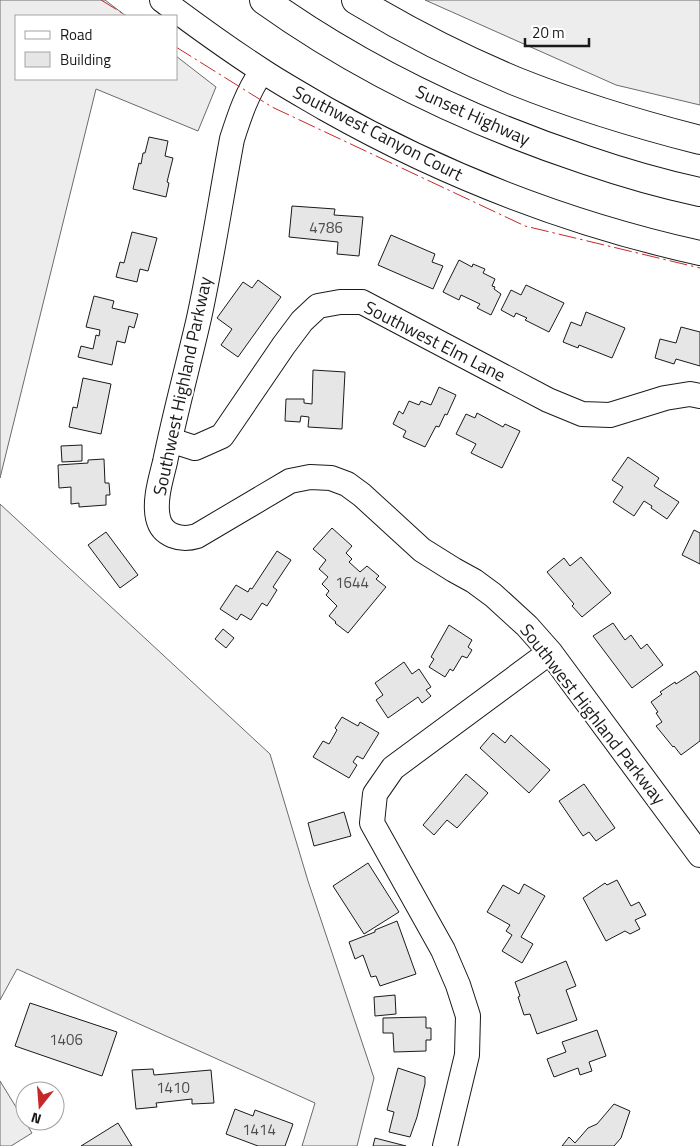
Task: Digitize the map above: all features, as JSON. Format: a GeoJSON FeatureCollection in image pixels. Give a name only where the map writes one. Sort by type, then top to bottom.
{"type":"FeatureCollection","features":[{"type":"Feature","properties":{"kind":"highway","name":"Sunset Highway"},"geometry":{"type":"LineString","coordinates":[[264,0],[338,48],[405,86],[478,120],[552,149],[614,170],[700,192]]}},
{"type":"Feature","properties":{"kind":"highway"},"geometry":{"type":"LineString","coordinates":[[356,0],[433,43],[515,80],[626,120],[700,140]]}},
{"type":"Feature","properties":{"kind":"street","name":"Southwest Canyon Court"},"geometry":{"type":"LineString","coordinates":[[162,0],[262,71],[351,123],[457,175],[512,197],[568,216],[700,253]]}},
{"type":"Feature","properties":{"kind":"street","name":"Southwest Highland Parkway"},"geometry":{"type":"LineString","coordinates":[[262,71],[251,86],[232,139],[199,317],[158,493],[158,518],[161,527],[178,538],[188,539],[197,536],[290,481],[310,477],[331,478],[347,484],[362,495],[422,550],[494,594],[527,626],[550,652],[700,855]]}},
{"type":"Feature","properties":{"kind":"street","name":"Southwest Elm Lane"},"geometry":{"type":"LineString","coordinates":[[170,440],[195,448],[222,436],[302,321],[318,306],[340,302],[362,302],[548,400],[582,414],[610,415],[665,398],[690,394],[700,396]]}},
{"type":"Feature","properties":{"kind":"street"},"geometry":{"type":"LineString","coordinates":[[445,1146],[467,1055],[468,1016],[458,985],[443,950],[372,823],[375,794],[394,768],[550,652]]}},
{"type":"Feature","properties":{"kind":"shaded area"},"geometry":{"type":"Polygon","coordinates":[[[0,0],[105,0],[125,15],[15,15],[15,80],[178,80],[178,58],[216,87],[198,131],[96,89],[0,478],[0,0]]]}},
{"type":"Feature","properties":{"kind":"shaded area"},"geometry":{"type":"Polygon","coordinates":[[[425,0],[700,0],[700,105],[616,85],[425,0]]]}},
{"type":"Feature","properties":{"kind":"shaded area"},"geometry":{"type":"Polygon","coordinates":[[[0,504],[270,754],[308,881],[374,1078],[357,1146],[302,1146],[315,1103],[17,969],[0,1000],[0,504]]]}},
{"type":"Feature","properties":{"kind":"shaded area"},"geometry":{"type":"Polygon","coordinates":[[[0,1081],[15,1105],[15,1131],[31,1131],[32,1133],[11,1146],[0,1146],[0,1081]]]}},
{"type":"Feature","properties":{"kind":"building"},"geometry":{"type":"Polygon","coordinates":[[[149,137],[168,141],[165,156],[173,158],[167,182],[169,183],[166,197],[133,189],[139,163],[141,164],[149,137]]]}},
{"type":"Feature","properties":{"kind":"building"},"geometry":{"type":"Polygon","coordinates":[[[292,206],[335,209],[334,215],[363,217],[359,256],[337,254],[338,242],[289,237],[292,206]]]}},
{"type":"Feature","properties":{"kind":"building"},"geometry":{"type":"Polygon","coordinates":[[[132,232],[157,238],[148,271],[140,269],[137,282],[116,277],[120,262],[124,263],[132,232]]]}},
{"type":"Feature","properties":{"kind":"building"},"geometry":{"type":"Polygon","coordinates":[[[391,235],[435,254],[432,262],[443,266],[433,289],[378,265],[391,235]]]}},
{"type":"Feature","properties":{"kind":"building"},"geometry":{"type":"Polygon","coordinates":[[[459,260],[472,267],[473,264],[485,269],[483,273],[495,279],[492,286],[501,294],[491,315],[477,308],[480,304],[461,295],[459,300],[443,292],[459,260]]]}},
{"type":"Feature","properties":{"kind":"building"},"geometry":{"type":"Polygon","coordinates":[[[258,280],[281,297],[238,357],[221,345],[232,329],[217,318],[243,282],[252,288],[258,280]]]}},
{"type":"Feature","properties":{"kind":"building"},"geometry":{"type":"Polygon","coordinates":[[[526,285],[564,303],[549,332],[525,320],[527,318],[516,313],[514,317],[501,310],[511,290],[521,295],[526,285]]]}},
{"type":"Feature","properties":{"kind":"building"},"geometry":{"type":"Polygon","coordinates":[[[94,296],[114,301],[112,308],[138,314],[134,328],[129,326],[125,343],[117,341],[112,365],[78,357],[81,346],[93,349],[96,335],[99,336],[100,330],[86,327],[94,296]]]}},
{"type":"Feature","properties":{"kind":"building"},"geometry":{"type":"Polygon","coordinates":[[[586,312],[625,328],[612,358],[579,345],[578,348],[563,342],[571,322],[581,326],[586,312]]]}},
{"type":"Feature","properties":{"kind":"building"},"geometry":{"type":"Polygon","coordinates":[[[681,327],[700,332],[700,366],[676,359],[674,364],[655,358],[660,339],[676,343],[681,327]]]}},
{"type":"Feature","properties":{"kind":"building"},"geometry":{"type":"Polygon","coordinates":[[[313,370],[345,372],[342,429],[308,427],[309,417],[301,416],[300,422],[285,421],[286,399],[304,399],[304,403],[312,404],[313,370]]]}},
{"type":"Feature","properties":{"kind":"building"},"geometry":{"type":"Polygon","coordinates":[[[83,378],[111,384],[101,434],[69,427],[73,407],[77,408],[83,378]]]}},
{"type":"Feature","properties":{"kind":"building"},"geometry":{"type":"Polygon","coordinates":[[[439,387],[456,395],[447,415],[445,414],[439,427],[436,426],[425,447],[403,437],[406,431],[393,424],[399,411],[403,414],[409,401],[419,405],[421,401],[431,405],[439,387]]]}},
{"type":"Feature","properties":{"kind":"building"},"geometry":{"type":"Polygon","coordinates":[[[477,413],[503,427],[505,424],[520,431],[502,468],[471,453],[476,444],[456,434],[466,414],[475,418],[477,413]]]}},
{"type":"Feature","properties":{"kind":"building"},"geometry":{"type":"Polygon","coordinates":[[[82,445],[82,461],[62,462],[61,446],[82,445]]]}},
{"type":"Feature","properties":{"kind":"building"},"geometry":{"type":"Polygon","coordinates":[[[628,457],[659,478],[654,486],[679,502],[667,519],[644,501],[634,516],[613,502],[623,487],[612,480],[628,457]]]}},
{"type":"Feature","properties":{"kind":"building"},"geometry":{"type":"Polygon","coordinates":[[[104,459],[105,483],[109,483],[110,495],[106,495],[106,505],[79,507],[79,503],[71,504],[71,487],[59,488],[58,465],[88,463],[88,460],[104,459]]]}},
{"type":"Feature","properties":{"kind":"building"},"geometry":{"type":"Polygon","coordinates":[[[332,528],[352,546],[346,553],[352,559],[349,562],[360,572],[367,566],[379,576],[376,579],[386,587],[348,633],[329,616],[337,606],[326,595],[329,591],[322,584],[328,577],[319,569],[326,560],[313,549],[332,528]]]}},
{"type":"Feature","properties":{"kind":"building"},"geometry":{"type":"Polygon","coordinates":[[[694,530],[700,533],[700,564],[682,555],[694,530]]]}},
{"type":"Feature","properties":{"kind":"building"},"geometry":{"type":"Polygon","coordinates":[[[106,532],[138,575],[120,588],[88,545],[106,532]]]}},
{"type":"Feature","properties":{"kind":"building"},"geometry":{"type":"Polygon","coordinates":[[[277,551],[291,560],[273,587],[277,590],[267,606],[262,603],[251,620],[241,614],[237,620],[220,609],[236,585],[248,592],[250,588],[252,589],[277,551]]]}},
{"type":"Feature","properties":{"kind":"building"},"geometry":{"type":"Polygon","coordinates":[[[581,557],[611,593],[582,617],[572,606],[574,604],[547,572],[564,558],[570,566],[581,557]]]}},
{"type":"Feature","properties":{"kind":"building"},"geometry":{"type":"Polygon","coordinates":[[[613,623],[625,640],[631,635],[641,649],[647,644],[663,665],[632,688],[593,636],[613,623]]]}},
{"type":"Feature","properties":{"kind":"building"},"geometry":{"type":"Polygon","coordinates":[[[449,625],[472,640],[468,647],[472,650],[467,658],[462,656],[453,671],[450,669],[445,677],[429,667],[434,659],[431,657],[449,625]]]}},
{"type":"Feature","properties":{"kind":"building"},"geometry":{"type":"Polygon","coordinates":[[[223,629],[234,638],[226,648],[215,639],[223,629]]]}},
{"type":"Feature","properties":{"kind":"building"},"geometry":{"type":"Polygon","coordinates":[[[404,662],[412,674],[419,669],[431,687],[426,690],[431,696],[422,703],[418,697],[388,718],[376,700],[383,695],[375,683],[404,662]]]}},
{"type":"Feature","properties":{"kind":"building"},"geometry":{"type":"Polygon","coordinates":[[[696,671],[700,677],[700,741],[681,755],[656,726],[662,722],[651,702],[662,694],[660,692],[696,671]]]}},
{"type":"Feature","properties":{"kind":"building"},"geometry":{"type":"Polygon","coordinates":[[[342,717],[358,726],[360,722],[379,733],[363,759],[357,756],[353,762],[357,765],[349,778],[313,757],[323,741],[329,744],[337,730],[335,728],[342,717]]]}},
{"type":"Feature","properties":{"kind":"building"},"geometry":{"type":"Polygon","coordinates":[[[493,733],[505,743],[511,735],[550,770],[529,793],[480,748],[493,733]]]}},
{"type":"Feature","properties":{"kind":"building"},"geometry":{"type":"Polygon","coordinates":[[[466,774],[488,793],[457,828],[447,820],[434,835],[423,825],[466,774]]]}},
{"type":"Feature","properties":{"kind":"building"},"geometry":{"type":"Polygon","coordinates":[[[584,784],[615,828],[596,841],[589,832],[583,836],[559,801],[584,784]]]}},
{"type":"Feature","properties":{"kind":"building"},"geometry":{"type":"Polygon","coordinates":[[[344,812],[351,836],[314,846],[308,823],[344,812]]]}},
{"type":"Feature","properties":{"kind":"building"},"geometry":{"type":"Polygon","coordinates":[[[368,863],[399,912],[364,934],[333,886],[368,863]]]}},
{"type":"Feature","properties":{"kind":"building"},"geometry":{"type":"Polygon","coordinates":[[[617,880],[631,906],[639,902],[646,915],[635,920],[640,929],[630,934],[625,931],[606,941],[583,898],[605,883],[607,885],[617,880]]]}},
{"type":"Feature","properties":{"kind":"building"},"geometry":{"type":"Polygon","coordinates":[[[524,884],[545,896],[521,937],[533,944],[522,963],[502,951],[512,935],[506,931],[510,925],[487,912],[503,885],[519,894],[524,884]]]}},
{"type":"Feature","properties":{"kind":"building"},"geometry":{"type":"Polygon","coordinates":[[[397,921],[416,974],[380,986],[376,976],[371,977],[363,955],[355,959],[349,942],[397,921]]]}},
{"type":"Feature","properties":{"kind":"building"},"geometry":{"type":"Polygon","coordinates":[[[566,961],[576,986],[566,990],[577,1020],[537,1034],[530,1014],[524,1015],[515,982],[566,961]]]}},
{"type":"Feature","properties":{"kind":"building"},"geometry":{"type":"Polygon","coordinates":[[[395,995],[396,1014],[375,1016],[374,997],[395,995]]]}},
{"type":"Feature","properties":{"kind":"building"},"geometry":{"type":"Polygon","coordinates":[[[30,1003],[117,1032],[102,1076],[15,1046],[30,1003]]]}},
{"type":"Feature","properties":{"kind":"building"},"geometry":{"type":"Polygon","coordinates":[[[426,1017],[426,1028],[431,1028],[431,1040],[426,1040],[426,1051],[394,1052],[393,1033],[383,1033],[383,1018],[426,1017]]]}},
{"type":"Feature","properties":{"kind":"building"},"geometry":{"type":"Polygon","coordinates":[[[597,1030],[606,1056],[589,1062],[592,1071],[580,1075],[578,1068],[554,1077],[547,1059],[566,1052],[562,1042],[597,1030]]]}},
{"type":"Feature","properties":{"kind":"building"},"geometry":{"type":"Polygon","coordinates":[[[398,1068],[425,1077],[417,1117],[410,1137],[389,1132],[394,1112],[387,1110],[398,1068]]]}},
{"type":"Feature","properties":{"kind":"building"},"geometry":{"type":"Polygon","coordinates":[[[153,1069],[154,1075],[211,1070],[214,1103],[192,1104],[192,1099],[156,1103],[157,1107],[136,1109],[132,1070],[153,1069]]]}},
{"type":"Feature","properties":{"kind":"building"},"geometry":{"type":"Polygon","coordinates":[[[614,1104],[630,1111],[621,1138],[614,1146],[562,1146],[569,1137],[575,1143],[588,1128],[597,1124],[614,1104]]]}},
{"type":"Feature","properties":{"kind":"building"},"geometry":{"type":"Polygon","coordinates":[[[235,1109],[253,1116],[255,1110],[293,1124],[285,1146],[258,1146],[226,1134],[235,1109]]]}},
{"type":"Feature","properties":{"kind":"building"},"geometry":{"type":"Polygon","coordinates":[[[118,1123],[132,1146],[81,1146],[118,1123]]]}},
{"type":"Feature","properties":{"kind":"building"},"geometry":{"type":"Polygon","coordinates":[[[375,1138],[406,1146],[373,1146],[375,1138]]]}},
{"type":"Feature","properties":{"kind":"power"},"geometry":{"type":"LineString","coordinates":[[101,0],[125,15]]}},
{"type":"Feature","properties":{"kind":"power"},"geometry":{"type":"LineString","coordinates":[[178,48],[272,107],[525,226],[700,268]]}}]}
